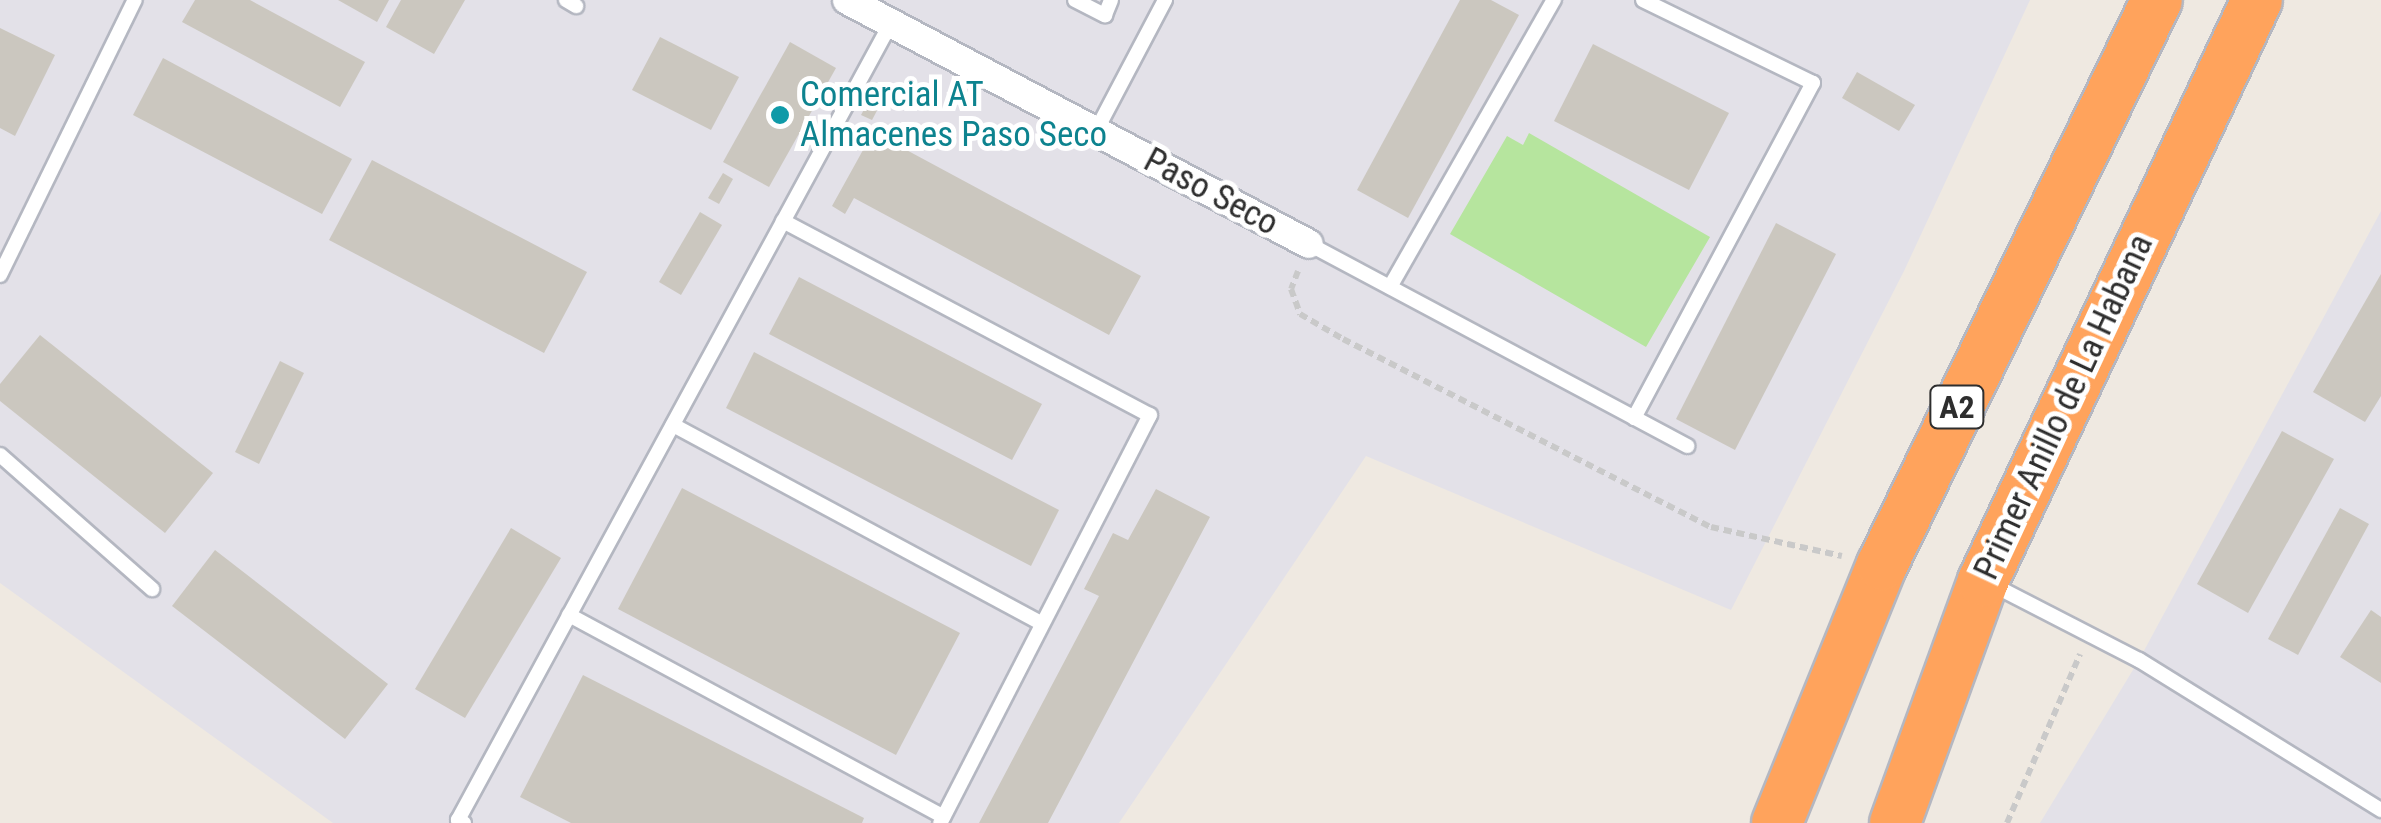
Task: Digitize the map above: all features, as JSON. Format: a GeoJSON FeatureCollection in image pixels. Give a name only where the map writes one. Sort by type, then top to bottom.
{"type":"FeatureCollection","features":[{"type":"Feature","properties":{"kind":"highway","name":"A2"},"geometry":{"type":"LineString","coordinates":[[1778,823],[1882,565],[2157,0]]}},
{"type":"Feature","properties":{"kind":"highway","name":"Primer Anillo de La Habana"},"geometry":{"type":"LineString","coordinates":[[1895,823],[1983,580],[2257,0]]}},
{"type":"Feature","properties":{"kind":"street","name":"Paso Seco"},"geometry":{"type":"LineString","coordinates":[[847,0],[1310,244]]}},
{"type":"Feature","properties":{"kind":"lane"},"geometry":{"type":"LineString","coordinates":[[0,275],[135,0]]}},
{"type":"Feature","properties":{"kind":"lane"},"geometry":{"type":"LineString","coordinates":[[1075,0],[1105,15],[1111,0]]}},
{"type":"Feature","properties":{"kind":"lane"},"geometry":{"type":"LineString","coordinates":[[1096,131],[1165,0]]}},
{"type":"Feature","properties":{"kind":"lane"},"geometry":{"type":"LineString","coordinates":[[1390,287],[1554,0]]}},
{"type":"Feature","properties":{"kind":"lane"},"geometry":{"type":"LineString","coordinates":[[1634,418],[1814,83],[1643,0]]}},
{"type":"Feature","properties":{"kind":"lane"},"geometry":{"type":"LineString","coordinates":[[464,823],[458,820],[891,23]]}},
{"type":"Feature","properties":{"kind":"lane"},"geometry":{"type":"LineString","coordinates":[[569,615],[942,820],[1150,415],[783,221]]}},
{"type":"Feature","properties":{"kind":"lane"},"geometry":{"type":"LineString","coordinates":[[1310,244],[1687,446]]}},
{"type":"Feature","properties":{"kind":"lane"},"geometry":{"type":"LineString","coordinates":[[673,425],[1042,624]]}},
{"type":"Feature","properties":{"kind":"lane"},"geometry":{"type":"LineString","coordinates":[[0,455],[152,589]]}},
{"type":"Feature","properties":{"kind":"lane"},"geometry":{"type":"LineString","coordinates":[[1983,580],[2089,634],[2381,810]]}},
{"type":"Feature","properties":{"kind":"path"},"geometry":{"type":"LineString","coordinates":[[1310,244],[1291,289],[1300,314],[1344,339],[1711,528],[1882,565]]}},
{"type":"Feature","properties":{"kind":"path"},"geometry":{"type":"LineString","coordinates":[[2007,823],[2089,634]]}},
{"type":"Feature","properties":{"kind":"shaded area"},"geometry":{"type":"Polygon","coordinates":[[[0,0],[2030,0],[1904,271],[1731,610],[1366,456],[1119,823],[333,823],[0,583],[0,0]]]}},
{"type":"Feature","properties":{"kind":"shaded area"},"geometry":{"type":"Polygon","coordinates":[[[2381,211],[2381,823],[2040,823],[2139,660],[2381,211]]]}},
{"type":"Feature","properties":{"kind":"green space"},"geometry":{"type":"Polygon","coordinates":[[[1529,133],[1710,237],[1646,347],[1450,234],[1507,136],[1523,145],[1529,133]]]}},
{"type":"Feature","properties":{"kind":"building"},"geometry":{"type":"Polygon","coordinates":[[[195,0],[250,0],[365,62],[340,107],[182,22],[195,0]]]}},
{"type":"Feature","properties":{"kind":"building"},"geometry":{"type":"Polygon","coordinates":[[[338,0],[389,0],[377,22],[338,0]]]}},
{"type":"Feature","properties":{"kind":"building"},"geometry":{"type":"Polygon","coordinates":[[[401,0],[465,0],[434,54],[386,27],[401,0]]]}},
{"type":"Feature","properties":{"kind":"building"},"geometry":{"type":"Polygon","coordinates":[[[1460,0],[1491,0],[1519,15],[1408,218],[1357,190],[1460,0]]]}},
{"type":"Feature","properties":{"kind":"building"},"geometry":{"type":"Polygon","coordinates":[[[0,28],[55,55],[15,136],[0,128],[0,28]]]}},
{"type":"Feature","properties":{"kind":"building"},"geometry":{"type":"Polygon","coordinates":[[[660,37],[739,77],[711,130],[632,90],[660,37]]]}},
{"type":"Feature","properties":{"kind":"building","name":"Comercial AT Almacenes Paso Seco"},"geometry":{"type":"Polygon","coordinates":[[[790,42],[836,68],[769,187],[723,162],[790,42]]]}},
{"type":"Feature","properties":{"kind":"building"},"geometry":{"type":"Polygon","coordinates":[[[1593,44],[1729,113],[1689,190],[1554,121],[1593,44]]]}},
{"type":"Feature","properties":{"kind":"building"},"geometry":{"type":"Polygon","coordinates":[[[163,58],[352,159],[322,214],[133,115],[163,58]]]}},
{"type":"Feature","properties":{"kind":"building"},"geometry":{"type":"Polygon","coordinates":[[[1857,72],[1915,105],[1899,131],[1842,98],[1857,72]]]}},
{"type":"Feature","properties":{"kind":"building"},"geometry":{"type":"Polygon","coordinates":[[[878,83],[889,88],[872,120],[861,115],[878,83]]]}},
{"type":"Feature","properties":{"kind":"building"},"geometry":{"type":"Polygon","coordinates":[[[873,132],[1141,276],[1109,335],[854,198],[845,214],[832,206],[873,132]]]}},
{"type":"Feature","properties":{"kind":"building"},"geometry":{"type":"Polygon","coordinates":[[[372,160],[587,272],[544,353],[329,240],[372,160]]]}},
{"type":"Feature","properties":{"kind":"building"},"geometry":{"type":"Polygon","coordinates":[[[723,173],[733,179],[719,204],[708,198],[723,173]]]}},
{"type":"Feature","properties":{"kind":"building"},"geometry":{"type":"Polygon","coordinates":[[[700,212],[722,225],[681,295],[659,282],[700,212]]]}},
{"type":"Feature","properties":{"kind":"building"},"geometry":{"type":"Polygon","coordinates":[[[1776,223],[1836,254],[1735,450],[1676,419],[1776,223]]]}},
{"type":"Feature","properties":{"kind":"building"},"geometry":{"type":"Polygon","coordinates":[[[2381,274],[2381,396],[2365,422],[2313,392],[2381,274]]]}},
{"type":"Feature","properties":{"kind":"building"},"geometry":{"type":"Polygon","coordinates":[[[799,277],[1042,404],[1012,460],[769,334],[799,277]]]}},
{"type":"Feature","properties":{"kind":"building"},"geometry":{"type":"Polygon","coordinates":[[[40,335],[213,473],[165,533],[0,401],[0,384],[40,335]]]}},
{"type":"Feature","properties":{"kind":"building"},"geometry":{"type":"Polygon","coordinates":[[[754,352],[1059,510],[1031,566],[726,408],[754,352]]]}},
{"type":"Feature","properties":{"kind":"building"},"geometry":{"type":"Polygon","coordinates":[[[280,361],[304,373],[259,464],[235,452],[280,361]]]}},
{"type":"Feature","properties":{"kind":"building"},"geometry":{"type":"Polygon","coordinates":[[[2282,431],[2334,459],[2248,613],[2197,584],[2282,431]]]}},
{"type":"Feature","properties":{"kind":"building"},"geometry":{"type":"Polygon","coordinates":[[[682,488],[960,633],[896,755],[618,609],[682,488]]]}},
{"type":"Feature","properties":{"kind":"building"},"geometry":{"type":"Polygon","coordinates":[[[1156,489],[1210,517],[1048,823],[979,823],[1099,596],[1084,589],[1113,533],[1128,540],[1156,489]]]}},
{"type":"Feature","properties":{"kind":"building"},"geometry":{"type":"Polygon","coordinates":[[[2340,508],[2369,524],[2298,655],[2268,639],[2340,508]]]}},
{"type":"Feature","properties":{"kind":"building"},"geometry":{"type":"Polygon","coordinates":[[[511,528],[561,558],[465,718],[415,689],[511,528]]]}},
{"type":"Feature","properties":{"kind":"building"},"geometry":{"type":"Polygon","coordinates":[[[215,550],[388,684],[345,739],[172,606],[215,550]]]}},
{"type":"Feature","properties":{"kind":"building"},"geometry":{"type":"Polygon","coordinates":[[[2371,610],[2381,617],[2381,683],[2340,657],[2371,610]]]}},
{"type":"Feature","properties":{"kind":"building"},"geometry":{"type":"Polygon","coordinates":[[[583,675],[864,818],[862,823],[571,823],[520,797],[583,675]]]}},
{"type":"Feature","properties":{"kind":"place","name":"Comercial AT Almacenes Paso Seco"},"geometry":{"type":"Point","coordinates":[780,115]}}]}
